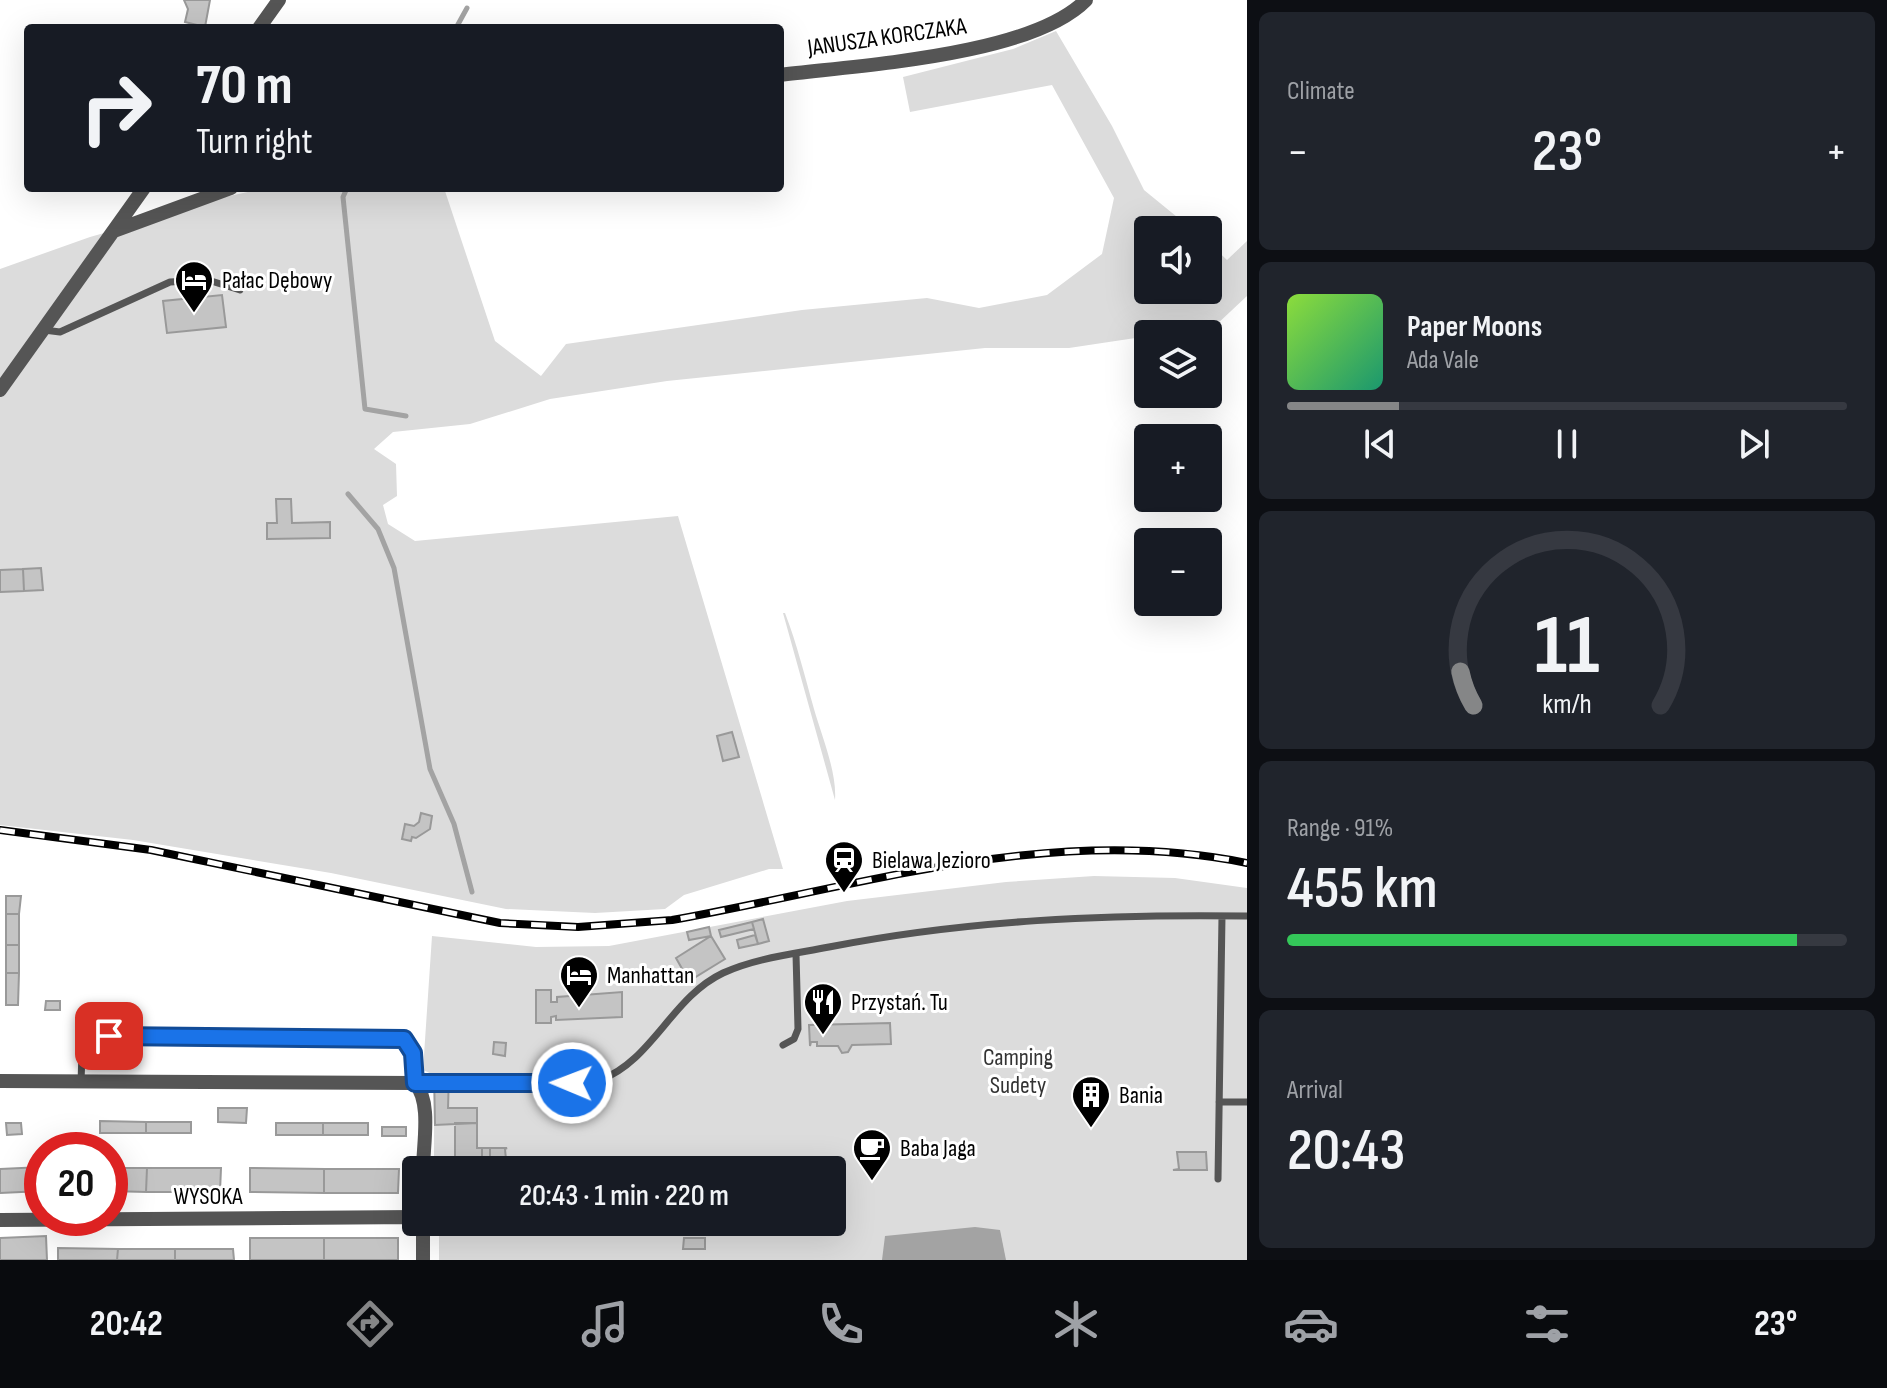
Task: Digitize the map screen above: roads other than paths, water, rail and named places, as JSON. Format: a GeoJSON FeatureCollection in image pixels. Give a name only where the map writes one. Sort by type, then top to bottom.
{"type":"FeatureCollection","features":[{"type":"Feature","properties":{"kind":"street"},"geometry":{"type":"LineString","coordinates":[[262,24],[279,0]]}},
{"type":"Feature","properties":{"kind":"street","name":"JANUSZA KORCZAKA"},"geometry":{"type":"LineString","coordinates":[[784,74],[957,51],[1021,37],[1072,14],[1086,0]]}},
{"type":"Feature","properties":{"kind":"street"},"geometry":{"type":"LineString","coordinates":[[0,390],[141,192]]}},
{"type":"Feature","properties":{"kind":"street"},"geometry":{"type":"LineString","coordinates":[[113,231],[220,192]]}},
{"type":"Feature","properties":{"kind":"street"},"geometry":{"type":"LineString","coordinates":[[134,202],[162,213]]}},
{"type":"Feature","properties":{"kind":"street"},"geometry":{"type":"LineString","coordinates":[[0,1081],[415,1083],[421,1090],[424,1103],[423,1156]]}},
{"type":"Feature","properties":{"kind":"street","name":"WYSOKA"},"geometry":{"type":"LineString","coordinates":[[0,1220],[402,1217]]}},
{"type":"Feature","properties":{"kind":"street"},"geometry":{"type":"LineString","coordinates":[[423,1236],[423,1260]]}},
{"type":"Feature","properties":{"kind":"lane"},"geometry":{"type":"LineString","coordinates":[[42,330],[60,332],[170,282],[208,280],[240,290]]}},
{"type":"Feature","properties":{"kind":"lane"},"geometry":{"type":"LineString","coordinates":[[81,1082],[82,1053],[99,1037],[109,1036],[404,1039],[413,1053],[415,1083],[600,1080],[614,1075],[630,1061],[697,989],[742,964],[898,935],[1038,919],[1137,914],[1247,916]]}},
{"type":"Feature","properties":{"kind":"lane"},"geometry":{"type":"LineString","coordinates":[[1218,1179],[1222,916]]}},
{"type":"Feature","properties":{"kind":"lane"},"geometry":{"type":"LineString","coordinates":[[783,1045],[794,1039],[798,1029],[796,954]]}},
{"type":"Feature","properties":{"kind":"lane"},"geometry":{"type":"LineString","coordinates":[[1219,1102],[1247,1102]]}},
{"type":"Feature","properties":{"kind":"waterway"},"geometry":{"type":"LineString","coordinates":[[458,24],[467,8]]}},
{"type":"Feature","properties":{"kind":"waterway"},"geometry":{"type":"LineString","coordinates":[[345,192],[343,197],[365,409],[406,416]]}},
{"type":"Feature","properties":{"kind":"waterway"},"geometry":{"type":"LineString","coordinates":[[348,494],[378,529],[394,568],[430,769],[454,824],[472,892]]}},
{"type":"Feature","properties":{"kind":"railway"},"geometry":{"type":"LineString","coordinates":[[0,830],[151,850],[500,923],[578,927],[672,920],[886,876],[1030,854],[1102,850],[1174,853],[1247,863]]}},
{"type":"Feature","properties":{"kind":"place","name":"Pałac Dębowy"},"geometry":{"type":"Point","coordinates":[194,314]}},
{"type":"Feature","properties":{"kind":"place","name":"Bielawa Jezioro"},"geometry":{"type":"Point","coordinates":[844,894]}},
{"type":"Feature","properties":{"kind":"place","name":"Manhattan"},"geometry":{"type":"Point","coordinates":[579,1009]}},
{"type":"Feature","properties":{"kind":"place","name":"Przystań. Tu"},"geometry":{"type":"Point","coordinates":[823,1036]}},
{"type":"Feature","properties":{"kind":"place","name":"Bania"},"geometry":{"type":"Point","coordinates":[1091,1129]}},
{"type":"Feature","properties":{"kind":"place","name":"Baba Jaga"},"geometry":{"type":"Point","coordinates":[872,1182]}},
{"type":"Feature","properties":{"kind":"park label","name":"Camping Sudety"},"geometry":{"type":"Point","coordinates":[1018,1071]}}]}
